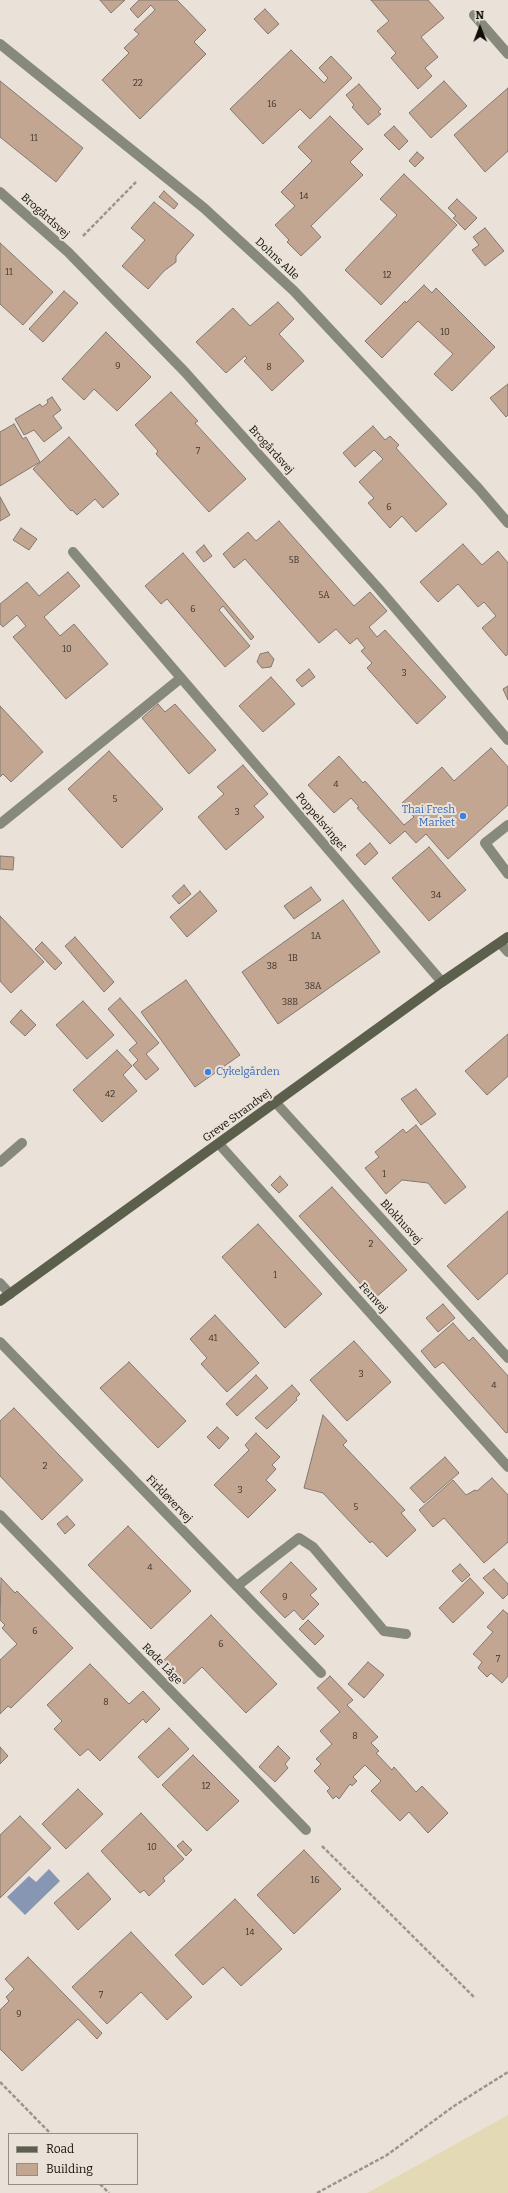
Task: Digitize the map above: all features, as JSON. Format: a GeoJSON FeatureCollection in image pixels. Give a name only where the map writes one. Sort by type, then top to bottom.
{"type":"FeatureCollection","features":[{"type":"Feature","properties":{"kind":"main road","name":"Greve Strandvej"},"geometry":{"type":"LineString","coordinates":[[0,1301],[442,982],[504,940]]}},
{"type":"Feature","properties":{"kind":"street"},"geometry":{"type":"LineString","coordinates":[[474,15],[508,54]]}},
{"type":"Feature","properties":{"kind":"street","name":"Dohns Alle"},"geometry":{"type":"LineString","coordinates":[[0,44],[204,208],[294,291],[479,489],[508,523]]}},
{"type":"Feature","properties":{"kind":"street","name":"Brogårdsvej"},"geometry":{"type":"LineString","coordinates":[[0,192],[68,252],[185,372],[379,589],[508,740]]}},
{"type":"Feature","properties":{"kind":"street","name":"Poppelsvinget"},"geometry":{"type":"LineString","coordinates":[[73,552],[442,982]]}},
{"type":"Feature","properties":{"kind":"street"},"geometry":{"type":"LineString","coordinates":[[0,824],[181,678]]}},
{"type":"Feature","properties":{"kind":"street"},"geometry":{"type":"LineString","coordinates":[[508,825],[485,843],[508,874]]}},
{"type":"Feature","properties":{"kind":"street"},"geometry":{"type":"LineString","coordinates":[[504,940],[508,952]]}},
{"type":"Feature","properties":{"kind":"street","name":"Blokhusvej"},"geometry":{"type":"LineString","coordinates":[[276,1103],[508,1358]]}},
{"type":"Feature","properties":{"kind":"street"},"geometry":{"type":"LineString","coordinates":[[0,1162],[22,1143]]}},
{"type":"Feature","properties":{"kind":"street","name":"Femvej"},"geometry":{"type":"LineString","coordinates":[[219,1144],[508,1467]]}},
{"type":"Feature","properties":{"kind":"street"},"geometry":{"type":"LineString","coordinates":[[0,1283],[10,1294]]}},
{"type":"Feature","properties":{"kind":"street","name":"Firkløvervej"},"geometry":{"type":"LineString","coordinates":[[0,1342],[237,1586],[320,1674]]}},
{"type":"Feature","properties":{"kind":"street","name":"Røde Låge"},"geometry":{"type":"LineString","coordinates":[[0,1515],[306,1830]]}},
{"type":"Feature","properties":{"kind":"street"},"geometry":{"type":"LineString","coordinates":[[237,1586],[299,1538],[313,1547],[384,1631],[406,1634]]}},
{"type":"Feature","properties":{"kind":"path"},"geometry":{"type":"LineString","coordinates":[[68,252],[152,166]]}},
{"type":"Feature","properties":{"kind":"path"},"geometry":{"type":"LineString","coordinates":[[306,1830],[475,1998]]}},
{"type":"Feature","properties":{"kind":"path"},"geometry":{"type":"LineString","coordinates":[[317,2193],[387,2155],[454,2106],[508,2072]]}},
{"type":"Feature","properties":{"kind":"path"},"geometry":{"type":"LineString","coordinates":[[0,2082],[50,2133]]}},
{"type":"Feature","properties":{"kind":"path"},"geometry":{"type":"LineString","coordinates":[[101,2185],[109,2193]]}},
{"type":"Feature","properties":{"kind":"sand"},"geometry":{"type":"Polygon","coordinates":[[[508,2115],[508,2193],[367,2193],[508,2115]]]}},
{"type":"Feature","properties":{"kind":"water"},"geometry":{"type":"Polygon","coordinates":[[[49,1869],[60,1881],[25,1915],[7,1897],[29,1876],[36,1882],[49,1869]]]}},
{"type":"Feature","properties":{"kind":"building"},"geometry":{"type":"Polygon","coordinates":[[[100,0],[125,0],[111,13],[100,0]]]}},
{"type":"Feature","properties":{"kind":"building"},"geometry":{"type":"Polygon","coordinates":[[[139,0],[177,0],[206,30],[194,42],[206,54],[140,119],[102,80],[129,53],[124,48],[139,34],[134,30],[155,10],[151,5],[138,18],[130,9],[139,0]]]}},
{"type":"Feature","properties":{"kind":"building"},"geometry":{"type":"Polygon","coordinates":[[[371,0],[428,0],[444,18],[421,37],[438,57],[425,68],[432,76],[418,89],[391,58],[396,53],[377,31],[389,21],[371,0]]]}},
{"type":"Feature","properties":{"kind":"building"},"geometry":{"type":"Polygon","coordinates":[[[265,9],[279,24],[268,34],[254,19],[265,9]]]}},
{"type":"Feature","properties":{"kind":"building"},"geometry":{"type":"Polygon","coordinates":[[[291,50],[324,83],[328,78],[319,68],[331,56],[352,78],[310,119],[300,109],[263,144],[230,109],[291,50]]]}},
{"type":"Feature","properties":{"kind":"building"},"geometry":{"type":"Polygon","coordinates":[[[0,81],[83,148],[56,182],[0,137],[0,81]]]}},
{"type":"Feature","properties":{"kind":"building"},"geometry":{"type":"Polygon","coordinates":[[[444,81],[467,106],[431,138],[409,113],[444,81]]]}},
{"type":"Feature","properties":{"kind":"building"},"geometry":{"type":"Polygon","coordinates":[[[359,84],[381,109],[378,112],[381,114],[368,125],[352,107],[354,105],[346,95],[359,84]]]}},
{"type":"Feature","properties":{"kind":"building"},"geometry":{"type":"Polygon","coordinates":[[[508,88],[508,151],[485,172],[454,135],[508,88]]]}},
{"type":"Feature","properties":{"kind":"building"},"geometry":{"type":"Polygon","coordinates":[[[330,116],[363,149],[350,162],[363,175],[311,226],[321,237],[301,256],[287,242],[289,240],[275,225],[295,206],[281,192],[312,161],[298,147],[330,116]]]}},
{"type":"Feature","properties":{"kind":"building"},"geometry":{"type":"Polygon","coordinates":[[[394,126],[408,141],[399,150],[384,135],[394,126]]]}},
{"type":"Feature","properties":{"kind":"building"},"geometry":{"type":"Polygon","coordinates":[[[417,152],[424,158],[415,167],[409,161],[417,152]]]}},
{"type":"Feature","properties":{"kind":"building"},"geometry":{"type":"Polygon","coordinates":[[[404,174],[457,225],[381,305],[345,270],[397,215],[380,199],[404,174]]]}},
{"type":"Feature","properties":{"kind":"building"},"geometry":{"type":"Polygon","coordinates":[[[164,191],[178,204],[174,209],[159,197],[164,191]]]}},
{"type":"Feature","properties":{"kind":"building"},"geometry":{"type":"Polygon","coordinates":[[[457,199],[477,218],[465,230],[453,218],[456,216],[448,208],[457,199]]]}},
{"type":"Feature","properties":{"kind":"building"},"geometry":{"type":"Polygon","coordinates":[[[154,202],[194,235],[176,256],[176,262],[164,271],[148,289],[122,266],[145,240],[131,228],[154,202]]]}},
{"type":"Feature","properties":{"kind":"building"},"geometry":{"type":"Polygon","coordinates":[[[485,228],[504,251],[485,266],[472,250],[479,245],[473,237],[485,228]]]}},
{"type":"Feature","properties":{"kind":"building"},"geometry":{"type":"Polygon","coordinates":[[[0,243],[53,292],[23,325],[0,304],[0,243]]]}},
{"type":"Feature","properties":{"kind":"building"},"geometry":{"type":"Polygon","coordinates":[[[424,285],[432,293],[436,288],[495,347],[452,391],[434,374],[453,354],[418,321],[382,358],[365,341],[405,301],[406,303],[424,285]]]}},
{"type":"Feature","properties":{"kind":"building"},"geometry":{"type":"Polygon","coordinates":[[[64,291],[78,303],[43,342],[29,329],[64,291]]]}},
{"type":"Feature","properties":{"kind":"building"},"geometry":{"type":"Polygon","coordinates":[[[278,302],[294,319],[279,334],[304,361],[272,391],[244,361],[247,358],[245,356],[226,373],[196,342],[233,308],[250,326],[278,302]]]}},
{"type":"Feature","properties":{"kind":"building"},"geometry":{"type":"Polygon","coordinates":[[[106,332],[151,377],[117,411],[94,389],[84,400],[62,379],[106,332]]]}},
{"type":"Feature","properties":{"kind":"building"},"geometry":{"type":"Polygon","coordinates":[[[508,384],[508,415],[506,417],[490,398],[508,384]]]}},
{"type":"Feature","properties":{"kind":"building"},"geometry":{"type":"Polygon","coordinates":[[[171,392],[198,421],[195,423],[246,479],[209,512],[156,454],[158,451],[135,425],[171,392]]]}},
{"type":"Feature","properties":{"kind":"building"},"geometry":{"type":"Polygon","coordinates":[[[52,397],[61,410],[53,416],[62,428],[44,442],[34,430],[24,435],[15,419],[40,404],[42,407],[48,403],[47,400],[52,397]]]}},
{"type":"Feature","properties":{"kind":"building"},"geometry":{"type":"Polygon","coordinates":[[[14,424],[23,439],[26,437],[40,462],[0,486],[0,432],[14,424]]]}},
{"type":"Feature","properties":{"kind":"building"},"geometry":{"type":"Polygon","coordinates":[[[373,426],[385,440],[390,436],[399,445],[396,448],[447,504],[416,532],[402,516],[390,528],[368,503],[374,498],[359,482],[383,459],[374,450],[355,467],[343,453],[373,426]]]}},
{"type":"Feature","properties":{"kind":"building"},"geometry":{"type":"Polygon","coordinates":[[[69,437],[119,494],[103,508],[95,499],[77,515],[72,510],[71,511],[33,469],[69,437]]]}},
{"type":"Feature","properties":{"kind":"building"},"geometry":{"type":"Polygon","coordinates":[[[0,497],[10,515],[0,521],[0,497]]]}},
{"type":"Feature","properties":{"kind":"building"},"geometry":{"type":"Polygon","coordinates":[[[279,521],[354,606],[370,592],[387,611],[369,627],[377,637],[385,630],[446,697],[417,724],[367,668],[372,663],[361,651],[365,648],[357,638],[350,644],[336,629],[319,643],[245,559],[234,568],[223,554],[248,532],[256,541],[279,521]]]}},
{"type":"Feature","properties":{"kind":"building"},"geometry":{"type":"Polygon","coordinates":[[[21,528],[37,539],[29,550],[13,540],[21,528]]]}},
{"type":"Feature","properties":{"kind":"building"},"geometry":{"type":"Polygon","coordinates":[[[463,544],[482,565],[498,551],[508,563],[508,654],[506,656],[482,628],[496,616],[484,602],[478,607],[458,584],[438,602],[420,582],[463,544]]]}},
{"type":"Feature","properties":{"kind":"building"},"geometry":{"type":"Polygon","coordinates":[[[204,545],[212,556],[204,562],[196,552],[204,545]]]}},
{"type":"Feature","properties":{"kind":"building"},"geometry":{"type":"Polygon","coordinates":[[[183,553],[254,637],[251,640],[223,606],[219,610],[250,646],[225,667],[167,599],[161,604],[145,586],[183,553]]]}},
{"type":"Feature","properties":{"kind":"building"},"geometry":{"type":"Polygon","coordinates":[[[68,572],[80,586],[44,617],[60,636],[74,624],[108,664],[66,699],[13,637],[26,626],[17,615],[3,627],[0,624],[0,604],[27,582],[39,596],[68,572]]]}},
{"type":"Feature","properties":{"kind":"building"},"geometry":{"type":"Polygon","coordinates":[[[268,652],[274,659],[271,667],[262,668],[257,662],[260,654],[268,652]]]}},
{"type":"Feature","properties":{"kind":"building"},"geometry":{"type":"Polygon","coordinates":[[[309,669],[315,677],[302,687],[296,680],[309,669]]]}},
{"type":"Feature","properties":{"kind":"building"},"geometry":{"type":"Polygon","coordinates":[[[271,677],[295,704],[263,732],[239,706],[271,677]]]}},
{"type":"Feature","properties":{"kind":"building"},"geometry":{"type":"Polygon","coordinates":[[[508,686],[508,700],[503,689],[508,686]]]}},
{"type":"Feature","properties":{"kind":"building"},"geometry":{"type":"Polygon","coordinates":[[[158,704],[165,712],[175,704],[216,750],[189,774],[142,718],[158,704]]]}},
{"type":"Feature","properties":{"kind":"building"},"geometry":{"type":"Polygon","coordinates":[[[0,706],[43,752],[11,782],[3,774],[0,777],[0,706]]]}},
{"type":"Feature","properties":{"kind":"building"},"geometry":{"type":"Polygon","coordinates":[[[491,748],[508,767],[508,805],[448,859],[426,834],[416,843],[405,831],[390,844],[357,808],[359,807],[351,798],[334,813],[308,785],[339,756],[363,783],[365,781],[404,825],[414,817],[402,803],[442,767],[454,781],[491,748]]]}},
{"type":"Feature","properties":{"kind":"building"},"geometry":{"type":"Polygon","coordinates":[[[109,751],[163,809],[122,848],[68,789],[109,751]]]}},
{"type":"Feature","properties":{"kind":"building"},"geometry":{"type":"Polygon","coordinates":[[[243,765],[268,794],[254,806],[264,817],[226,850],[198,817],[224,794],[217,787],[243,765]]]}},
{"type":"Feature","properties":{"kind":"building"},"geometry":{"type":"Polygon","coordinates":[[[370,843],[378,853],[365,865],[356,855],[370,843]]]}},
{"type":"Feature","properties":{"kind":"building"},"geometry":{"type":"Polygon","coordinates":[[[429,847],[466,890],[429,921],[392,878],[429,847]]]}},
{"type":"Feature","properties":{"kind":"building"},"geometry":{"type":"Polygon","coordinates":[[[0,856],[14,857],[13,870],[0,869],[0,856]]]}},
{"type":"Feature","properties":{"kind":"building"},"geometry":{"type":"Polygon","coordinates":[[[184,885],[191,894],[179,904],[172,896],[184,885]]]}},
{"type":"Feature","properties":{"kind":"building"},"geometry":{"type":"Polygon","coordinates":[[[311,887],[321,900],[294,919],[284,906],[311,887]]]}},
{"type":"Feature","properties":{"kind":"building"},"geometry":{"type":"Polygon","coordinates":[[[200,891],[217,911],[187,937],[170,917],[200,891]]]}},
{"type":"Feature","properties":{"kind":"building"},"geometry":{"type":"Polygon","coordinates":[[[343,900],[380,952],[278,1024],[242,972],[343,900]]]}},
{"type":"Feature","properties":{"kind":"building"},"geometry":{"type":"Polygon","coordinates":[[[0,916],[44,962],[11,993],[0,981],[0,916]]]}},
{"type":"Feature","properties":{"kind":"building"},"geometry":{"type":"Polygon","coordinates":[[[75,937],[114,982],[104,992],[65,946],[75,937]]]}},
{"type":"Feature","properties":{"kind":"building"},"geometry":{"type":"Polygon","coordinates":[[[42,942],[62,963],[55,970],[35,949],[42,942]]]}},
{"type":"Feature","properties":{"kind":"building"},"geometry":{"type":"Polygon","coordinates":[[[186,980],[240,1055],[195,1087],[141,1012],[186,980]]]}},
{"type":"Feature","properties":{"kind":"building"},"geometry":{"type":"Polygon","coordinates":[[[120,998],[159,1043],[146,1054],[159,1069],[146,1080],[133,1065],[138,1060],[129,1050],[137,1043],[108,1009],[120,998]]]}},
{"type":"Feature","properties":{"kind":"building"},"geometry":{"type":"Polygon","coordinates":[[[83,1001],[114,1035],[87,1059],[56,1025],[83,1001]]]}},
{"type":"Feature","properties":{"kind":"building"},"geometry":{"type":"Polygon","coordinates":[[[21,1010],[36,1025],[25,1036],[10,1022],[21,1010]]]}},
{"type":"Feature","properties":{"kind":"building"},"geometry":{"type":"Polygon","coordinates":[[[508,1034],[508,1076],[487,1095],[465,1071],[508,1034]]]}},
{"type":"Feature","properties":{"kind":"building"},"geometry":{"type":"Polygon","coordinates":[[[117,1050],[132,1066],[123,1075],[137,1091],[102,1122],[73,1090],[117,1050]]]}},
{"type":"Feature","properties":{"kind":"building"},"geometry":{"type":"Polygon","coordinates":[[[416,1089],[436,1114],[421,1125],[401,1099],[416,1089]]]}},
{"type":"Feature","properties":{"kind":"building"},"geometry":{"type":"Polygon","coordinates":[[[416,1125],[466,1187],[445,1204],[428,1183],[402,1180],[386,1194],[365,1168],[379,1157],[375,1152],[403,1129],[406,1133],[416,1125]]]}},
{"type":"Feature","properties":{"kind":"building"},"geometry":{"type":"Polygon","coordinates":[[[280,1176],[288,1185],[279,1193],[271,1185],[280,1176]]]}},
{"type":"Feature","properties":{"kind":"building"},"geometry":{"type":"Polygon","coordinates":[[[332,1187],[407,1270],[374,1299],[299,1216],[332,1187]]]}},
{"type":"Feature","properties":{"kind":"building"},"geometry":{"type":"Polygon","coordinates":[[[508,1211],[508,1273],[478,1300],[447,1266],[508,1211]]]}},
{"type":"Feature","properties":{"kind":"building"},"geometry":{"type":"Polygon","coordinates":[[[258,1224],[322,1294],[285,1328],[222,1257],[258,1224]]]}},
{"type":"Feature","properties":{"kind":"building"},"geometry":{"type":"Polygon","coordinates":[[[443,1304],[455,1318],[438,1332],[426,1318],[443,1304]]]}},
{"type":"Feature","properties":{"kind":"building"},"geometry":{"type":"Polygon","coordinates":[[[215,1315],[259,1363],[227,1392],[201,1364],[207,1358],[190,1339],[215,1315]]]}},
{"type":"Feature","properties":{"kind":"building"},"geometry":{"type":"Polygon","coordinates":[[[453,1323],[469,1341],[473,1337],[508,1376],[508,1432],[506,1433],[443,1362],[435,1368],[421,1351],[453,1323]]]}},
{"type":"Feature","properties":{"kind":"building"},"geometry":{"type":"Polygon","coordinates":[[[354,1341],[391,1382],[347,1421],[310,1380],[354,1341]]]}},
{"type":"Feature","properties":{"kind":"building"},"geometry":{"type":"Polygon","coordinates":[[[129,1362],[186,1421],[158,1448],[100,1388],[129,1362]]]}},
{"type":"Feature","properties":{"kind":"building"},"geometry":{"type":"Polygon","coordinates":[[[256,1375],[268,1388],[237,1416],[226,1404],[256,1375]]]}},
{"type":"Feature","properties":{"kind":"building"},"geometry":{"type":"Polygon","coordinates":[[[292,1385],[300,1394],[296,1398],[297,1400],[267,1429],[255,1418],[292,1385]]]}},
{"type":"Feature","properties":{"kind":"building"},"geometry":{"type":"Polygon","coordinates":[[[14,1408],[83,1480],[42,1520],[0,1476],[0,1421],[14,1408]]]}},
{"type":"Feature","properties":{"kind":"building"},"geometry":{"type":"Polygon","coordinates":[[[323,1415],[347,1441],[343,1445],[405,1510],[401,1513],[416,1530],[387,1557],[372,1541],[370,1543],[323,1493],[304,1488],[323,1415]]]}},
{"type":"Feature","properties":{"kind":"building"},"geometry":{"type":"Polygon","coordinates":[[[217,1427],[229,1438],[219,1449],[207,1437],[217,1427]]]}},
{"type":"Feature","properties":{"kind":"building"},"geometry":{"type":"Polygon","coordinates":[[[256,1433],[280,1457],[272,1465],[276,1469],[266,1480],[276,1490],[248,1518],[214,1485],[249,1450],[245,1445],[256,1433]]]}},
{"type":"Feature","properties":{"kind":"building"},"geometry":{"type":"Polygon","coordinates":[[[445,1457],[459,1473],[424,1503],[410,1488],[445,1457]]]}},
{"type":"Feature","properties":{"kind":"building"},"geometry":{"type":"Polygon","coordinates":[[[492,1478],[508,1495],[508,1542],[484,1563],[444,1518],[433,1527],[419,1510],[453,1480],[466,1495],[475,1490],[477,1491],[492,1478]]]}},
{"type":"Feature","properties":{"kind":"building"},"geometry":{"type":"Polygon","coordinates":[[[67,1516],[75,1525],[65,1534],[57,1524],[67,1516]]]}},
{"type":"Feature","properties":{"kind":"building"},"geometry":{"type":"Polygon","coordinates":[[[128,1526],[191,1591],[151,1629],[88,1565],[128,1526]]]}},
{"type":"Feature","properties":{"kind":"building"},"geometry":{"type":"Polygon","coordinates":[[[291,1562],[317,1589],[310,1595],[319,1604],[303,1620],[294,1610],[285,1618],[260,1592],[291,1562]]]}},
{"type":"Feature","properties":{"kind":"building"},"geometry":{"type":"Polygon","coordinates":[[[460,1564],[470,1575],[462,1582],[452,1571],[460,1564]]]}},
{"type":"Feature","properties":{"kind":"building"},"geometry":{"type":"Polygon","coordinates":[[[494,1569],[508,1584],[508,1594],[503,1599],[483,1578],[494,1569]]]}},
{"type":"Feature","properties":{"kind":"building"},"geometry":{"type":"Polygon","coordinates":[[[1,1578],[15,1593],[17,1591],[73,1648],[11,1708],[8,1706],[0,1714],[0,1660],[17,1644],[2,1628],[5,1625],[0,1620],[1,1578]]]}},
{"type":"Feature","properties":{"kind":"building"},"geometry":{"type":"Polygon","coordinates":[[[470,1578],[484,1593],[453,1623],[439,1608],[470,1578]]]}},
{"type":"Feature","properties":{"kind":"building"},"geometry":{"type":"Polygon","coordinates":[[[503,1610],[508,1614],[508,1676],[502,1683],[491,1673],[487,1677],[478,1668],[482,1662],[473,1654],[493,1632],[487,1627],[503,1610]]]}},
{"type":"Feature","properties":{"kind":"building"},"geometry":{"type":"Polygon","coordinates":[[[211,1615],[277,1684],[246,1713],[202,1667],[184,1684],[163,1661],[211,1615]]]}},
{"type":"Feature","properties":{"kind":"building"},"geometry":{"type":"Polygon","coordinates":[[[308,1620],[324,1636],[315,1645],[299,1629],[308,1620]]]}},
{"type":"Feature","properties":{"kind":"building"},"geometry":{"type":"Polygon","coordinates":[[[368,1662],[384,1675],[364,1698],[348,1684],[368,1662]]]}},
{"type":"Feature","properties":{"kind":"building"},"geometry":{"type":"Polygon","coordinates":[[[90,1664],[129,1704],[143,1691],[160,1709],[146,1723],[143,1719],[100,1761],[88,1749],[80,1756],[54,1729],[62,1721],[47,1705],[90,1664]]]}},
{"type":"Feature","properties":{"kind":"building"},"geometry":{"type":"Polygon","coordinates":[[[330,1676],[353,1700],[347,1705],[378,1737],[371,1743],[379,1751],[376,1753],[392,1770],[394,1767],[416,1792],[422,1786],[448,1813],[428,1833],[409,1812],[400,1821],[371,1791],[381,1781],[365,1765],[353,1777],[357,1781],[352,1786],[350,1784],[339,1799],[336,1796],[333,1799],[327,1791],[330,1788],[314,1771],[321,1764],[316,1759],[332,1744],[320,1731],[340,1712],[317,1688],[330,1676]]]}},
{"type":"Feature","properties":{"kind":"building"},"geometry":{"type":"Polygon","coordinates":[[[169,1728],[189,1749],[158,1778],[138,1757],[169,1728]]]}},
{"type":"Feature","properties":{"kind":"building"},"geometry":{"type":"Polygon","coordinates":[[[278,1746],[290,1758],[285,1764],[288,1768],[275,1782],[259,1767],[278,1746]]]}},
{"type":"Feature","properties":{"kind":"building"},"geometry":{"type":"Polygon","coordinates":[[[0,1747],[8,1756],[0,1764],[0,1747]]]}},
{"type":"Feature","properties":{"kind":"building"},"geometry":{"type":"Polygon","coordinates":[[[193,1755],[239,1801],[207,1831],[162,1785],[193,1755]]]}},
{"type":"Feature","properties":{"kind":"building"},"geometry":{"type":"Polygon","coordinates":[[[78,1789],[103,1814],[66,1849],[42,1824],[78,1789]]]}},
{"type":"Feature","properties":{"kind":"building"},"geometry":{"type":"Polygon","coordinates":[[[141,1813],[184,1859],[163,1878],[165,1881],[149,1896],[144,1890],[140,1893],[101,1851],[141,1813]]]}},
{"type":"Feature","properties":{"kind":"building"},"geometry":{"type":"Polygon","coordinates":[[[20,1816],[51,1848],[0,1898],[0,1835],[20,1816]]]}},
{"type":"Feature","properties":{"kind":"building"},"geometry":{"type":"Polygon","coordinates":[[[183,1841],[192,1850],[186,1856],[177,1846],[183,1841]]]}},
{"type":"Feature","properties":{"kind":"building"},"geometry":{"type":"Polygon","coordinates":[[[304,1850],[341,1889],[294,1934],[257,1895],[304,1850]]]}},
{"type":"Feature","properties":{"kind":"building"},"geometry":{"type":"Polygon","coordinates":[[[88,1873],[111,1899],[78,1930],[54,1903],[88,1873]]]}},
{"type":"Feature","properties":{"kind":"building"},"geometry":{"type":"Polygon","coordinates":[[[235,1899],[282,1949],[241,1986],[223,1967],[203,1985],[175,1955],[235,1899]]]}},
{"type":"Feature","properties":{"kind":"building"},"geometry":{"type":"Polygon","coordinates":[[[131,1932],[192,1997],[167,2020],[141,1992],[107,2024],[72,1987],[131,1932]]]}},
{"type":"Feature","properties":{"kind":"building"},"geometry":{"type":"Polygon","coordinates":[[[28,1957],[102,2033],[97,2039],[78,2019],[22,2071],[0,2049],[0,2010],[9,2001],[6,1997],[14,1989],[5,1979],[28,1957]]]}},
{"type":"Feature","properties":{"kind":"place","name":"Thai Fresh Market"},"geometry":{"type":"Point","coordinates":[463,816]}},
{"type":"Feature","properties":{"kind":"place","name":"Cykelgården"},"geometry":{"type":"Point","coordinates":[208,1072]}}]}
